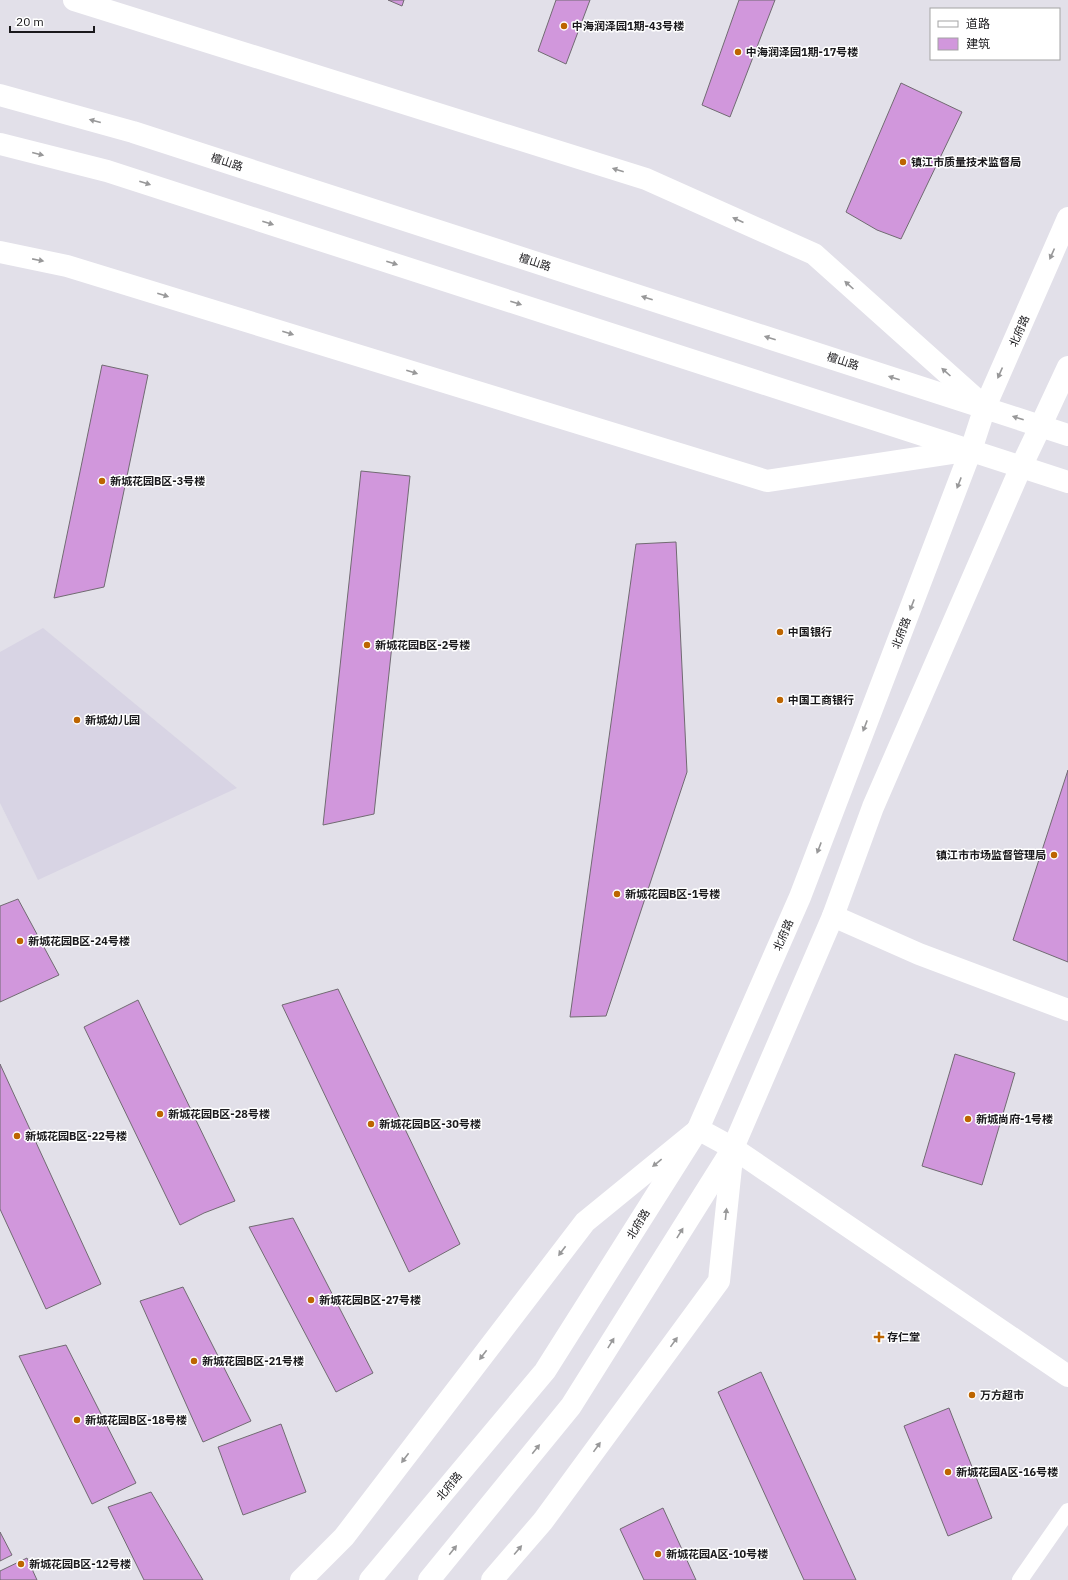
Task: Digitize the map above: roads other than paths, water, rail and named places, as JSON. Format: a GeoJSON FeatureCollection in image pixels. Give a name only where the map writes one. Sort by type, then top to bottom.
{"type":"FeatureCollection","features":[{"type":"Feature","properties":{"kind":"main road"},"geometry":{"type":"LineString","coordinates":[[74,0],[646,179],[814,254],[985,407]]}},
{"type":"Feature","properties":{"kind":"main road","name":"檀山路"},"geometry":{"type":"LineString","coordinates":[[0,95],[133,132],[1068,435]]}},
{"type":"Feature","properties":{"kind":"main road"},"geometry":{"type":"LineString","coordinates":[[0,144],[108,171],[1068,482]]}},
{"type":"Feature","properties":{"kind":"main road","name":"北府路"},"geometry":{"type":"LineString","coordinates":[[370,1580],[545,1371],[698,1129],[800,898],[971,450],[985,407],[1068,218]]}},
{"type":"Feature","properties":{"kind":"main road"},"geometry":{"type":"LineString","coordinates":[[0,252],[68,266],[767,481],[971,450]]}},
{"type":"Feature","properties":{"kind":"main road"},"geometry":{"type":"LineString","coordinates":[[429,1580],[571,1406],[733,1148],[833,916],[873,807],[1021,466],[1068,367]]}},
{"type":"Feature","properties":{"kind":"main road"},"geometry":{"type":"LineString","coordinates":[[833,916],[919,954],[1068,1010]]}},
{"type":"Feature","properties":{"kind":"main road"},"geometry":{"type":"LineString","coordinates":[[302,1580],[344,1537],[584,1222],[698,1129],[733,1148],[1068,1376]]}},
{"type":"Feature","properties":{"kind":"main road"},"geometry":{"type":"LineString","coordinates":[[492,1580],[543,1521],[719,1281],[733,1148]]}},
{"type":"Feature","properties":{"kind":"lane"},"geometry":{"type":"LineString","coordinates":[[1020,1580],[1068,1511]]}},
{"type":"Feature","properties":{"kind":"place","name":"中海润泽园1期-43号楼"},"geometry":{"type":"Point","coordinates":[564,26]}},
{"type":"Feature","properties":{"kind":"place","name":"中海润泽园1期-17号楼"},"geometry":{"type":"Point","coordinates":[738,52]}},
{"type":"Feature","properties":{"kind":"place","name":"镇江市质量技术监督局"},"geometry":{"type":"Point","coordinates":[903,162]}},
{"type":"Feature","properties":{"kind":"place","name":"新城花园B区-3号楼"},"geometry":{"type":"Point","coordinates":[102,481]}},
{"type":"Feature","properties":{"kind":"place","name":"中国银行"},"geometry":{"type":"Point","coordinates":[780,632]}},
{"type":"Feature","properties":{"kind":"place","name":"新城花园B区-2号楼"},"geometry":{"type":"Point","coordinates":[367,645]}},
{"type":"Feature","properties":{"kind":"place","name":"中国工商银行"},"geometry":{"type":"Point","coordinates":[780,700]}},
{"type":"Feature","properties":{"kind":"place","name":"新城幼儿园"},"geometry":{"type":"Point","coordinates":[77,720]}},
{"type":"Feature","properties":{"kind":"place","name":"镇江市市场监督管理局"},"geometry":{"type":"Point","coordinates":[1054,855]}},
{"type":"Feature","properties":{"kind":"place","name":"新城花园B区-1号楼"},"geometry":{"type":"Point","coordinates":[617,894]}},
{"type":"Feature","properties":{"kind":"place","name":"新城花园B区-24号楼"},"geometry":{"type":"Point","coordinates":[20,941]}},
{"type":"Feature","properties":{"kind":"place","name":"新城花园B区-28号楼"},"geometry":{"type":"Point","coordinates":[160,1114]}},
{"type":"Feature","properties":{"kind":"place","name":"新城尚府-1号楼"},"geometry":{"type":"Point","coordinates":[968,1119]}},
{"type":"Feature","properties":{"kind":"place","name":"新城花园B区-30号楼"},"geometry":{"type":"Point","coordinates":[371,1124]}},
{"type":"Feature","properties":{"kind":"place","name":"新城花园B区-22号楼"},"geometry":{"type":"Point","coordinates":[17,1136]}},
{"type":"Feature","properties":{"kind":"place","name":"新城花园B区-27号楼"},"geometry":{"type":"Point","coordinates":[311,1300]}},
{"type":"Feature","properties":{"kind":"place","name":"存仁堂"},"geometry":{"type":"Point","coordinates":[879,1337]}},
{"type":"Feature","properties":{"kind":"place","name":"新城花园B区-21号楼"},"geometry":{"type":"Point","coordinates":[194,1361]}},
{"type":"Feature","properties":{"kind":"place","name":"万方超市"},"geometry":{"type":"Point","coordinates":[972,1395]}},
{"type":"Feature","properties":{"kind":"place","name":"新城花园B区-18号楼"},"geometry":{"type":"Point","coordinates":[77,1420]}},
{"type":"Feature","properties":{"kind":"place","name":"新城花园A区-16号楼"},"geometry":{"type":"Point","coordinates":[948,1472]}},
{"type":"Feature","properties":{"kind":"place","name":"新城花园A区-10号楼"},"geometry":{"type":"Point","coordinates":[658,1554]}},
{"type":"Feature","properties":{"kind":"place","name":"新城花园B区-12号楼"},"geometry":{"type":"Point","coordinates":[21,1564]}}]}
